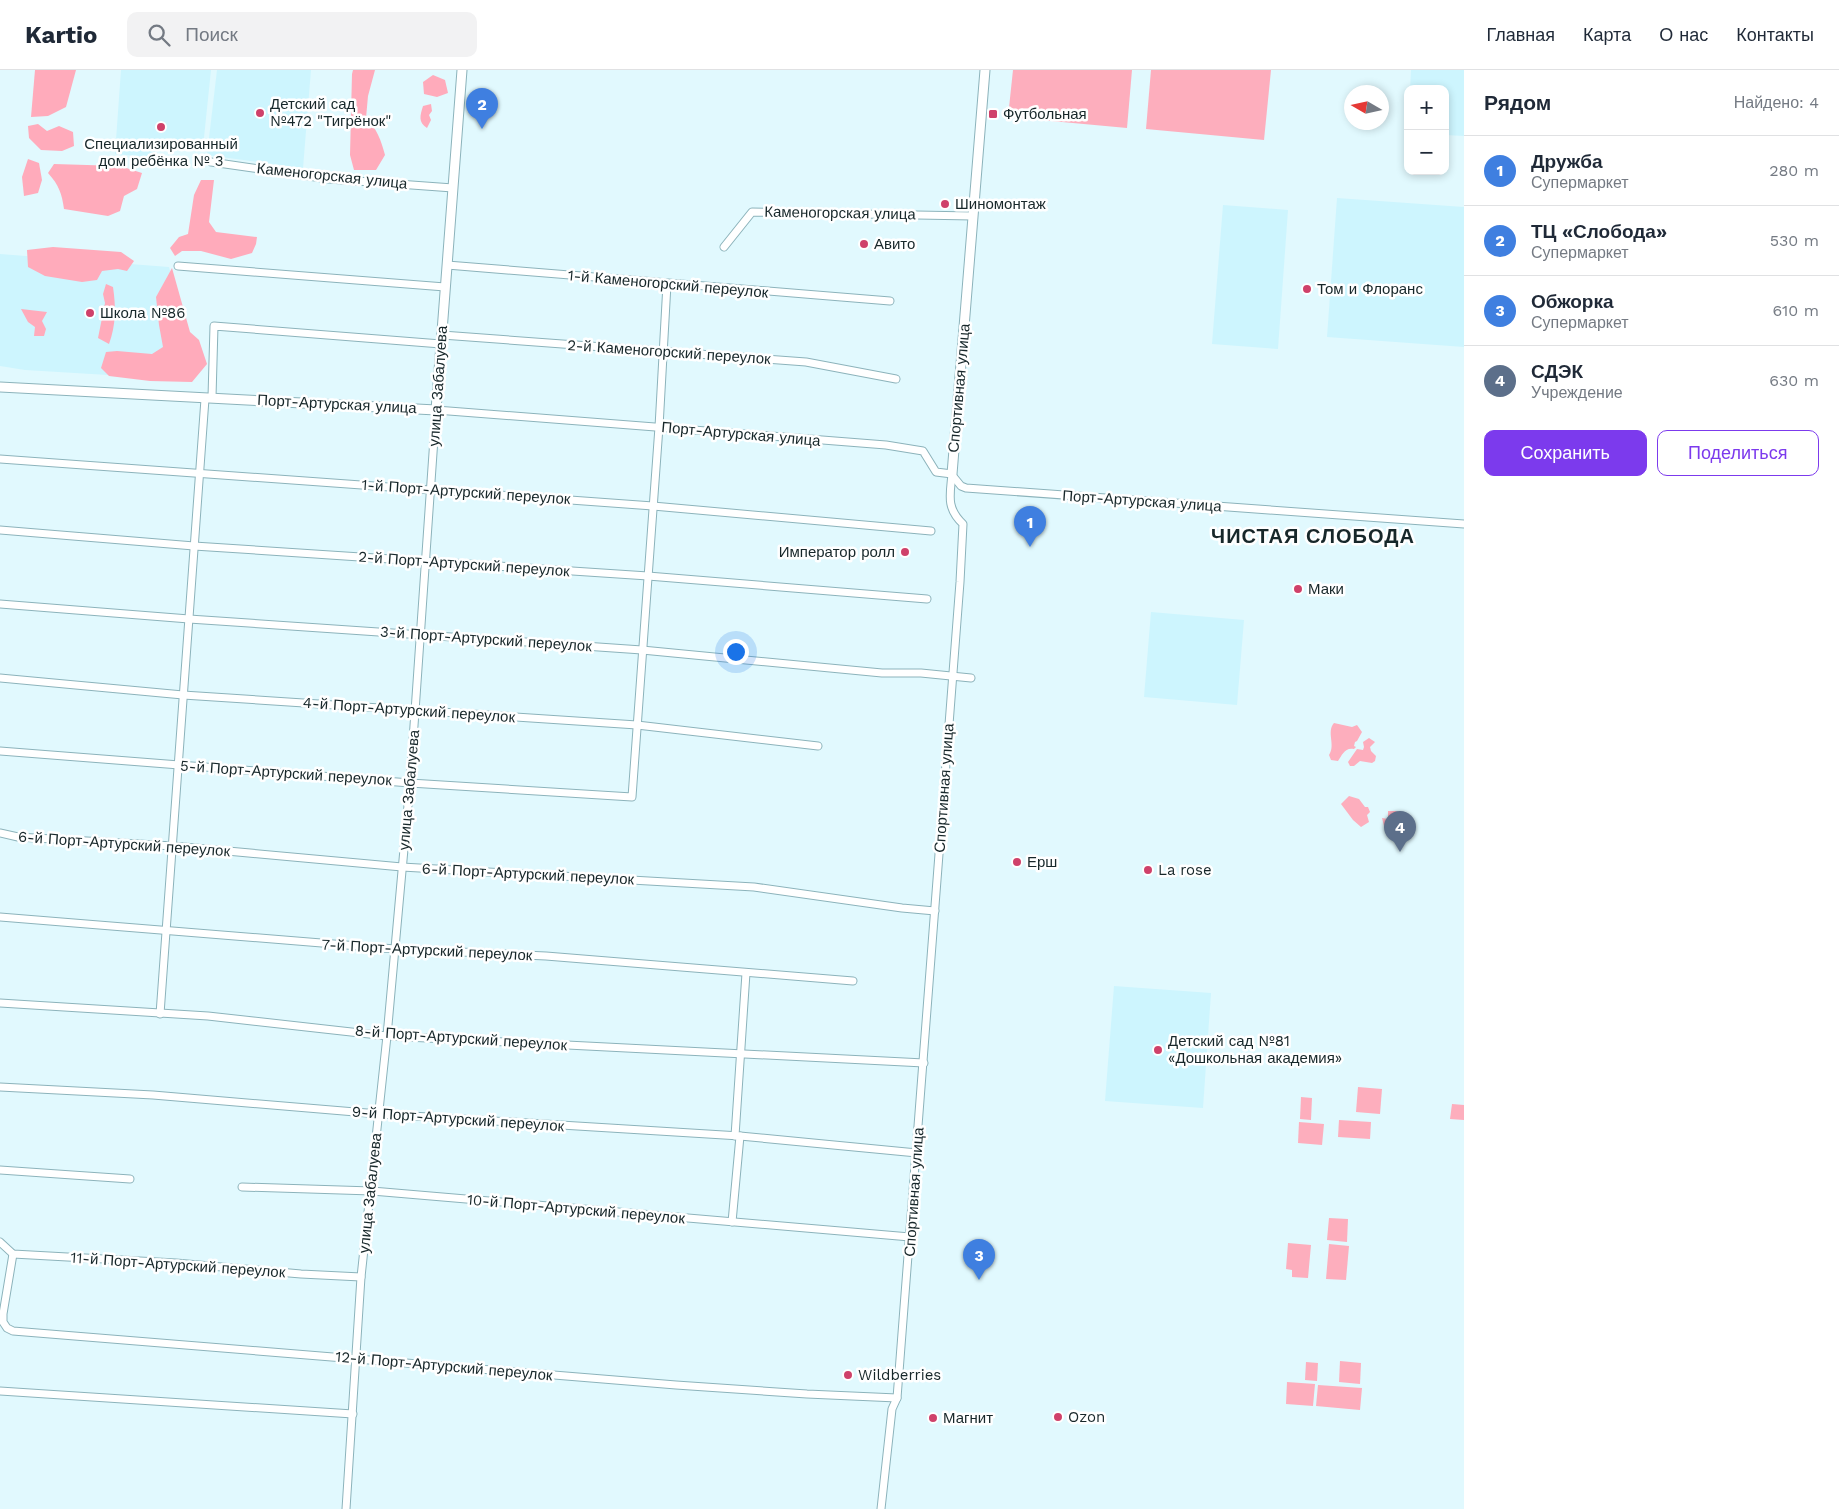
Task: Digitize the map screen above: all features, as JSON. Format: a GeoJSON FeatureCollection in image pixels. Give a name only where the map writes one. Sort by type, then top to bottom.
{"type":"FeatureCollection","features":[{"type":"Feature","properties":{"kind":"street","name":"улица Забалуева"},"geometry":{"type":"LineString","coordinates":[[346,1509],[361,1277],[372,1191],[396,949],[410,782],[462,70]]}},
{"type":"Feature","properties":{"kind":"street","name":"Спортивная улица"},"geometry":{"type":"LineString","coordinates":[[881,1509],[892,1409],[897,1398],[953,677],[963,524],[952,512],[950,501],[985,70]]}},
{"type":"Feature","properties":{"kind":"street","name":"Каменогорская улица"},"geometry":{"type":"LineString","coordinates":[[211,162],[330,179],[453,188]]}},
{"type":"Feature","properties":{"kind":"street","name":"Каменогорская улица"},"geometry":{"type":"LineString","coordinates":[[724,246],[752,212],[973,216]]}},
{"type":"Feature","properties":{"kind":"street","name":"1-й Каменогорский переулок"},"geometry":{"type":"LineString","coordinates":[[447,265],[890,302]]}},
{"type":"Feature","properties":{"kind":"street"},"geometry":{"type":"LineString","coordinates":[[178,266],[445,287]]}},
{"type":"Feature","properties":{"kind":"street"},"geometry":{"type":"LineString","coordinates":[[637,725],[667,284]]}},
{"type":"Feature","properties":{"kind":"street","name":"2-й Каменогорский переулок"},"geometry":{"type":"LineString","coordinates":[[208,398],[214,326],[806,362],[896,379]]}},
{"type":"Feature","properties":{"kind":"street","name":"Порт-Артурская улица"},"geometry":{"type":"LineString","coordinates":[[0,387],[436,410],[886,445],[923,451],[936,472],[952,474],[961,486],[966,488],[1464,524]]}},
{"type":"Feature","properties":{"kind":"street"},"geometry":{"type":"LineString","coordinates":[[160,1014],[199,473],[208,398]]}},
{"type":"Feature","properties":{"kind":"street","name":"1-й Порт-Артурский переулок"},"geometry":{"type":"LineString","coordinates":[[0,459],[653,506],[931,531]]}},
{"type":"Feature","properties":{"kind":"street","name":"2-й Порт-Артурский переулок"},"geometry":{"type":"LineString","coordinates":[[0,530],[194,546],[648,576],[927,599]]}},
{"type":"Feature","properties":{"kind":"street","name":"3-й Порт-Артурский переулок"},"geometry":{"type":"LineString","coordinates":[[0,604],[642,650],[882,673],[921,673],[971,678]]}},
{"type":"Feature","properties":{"kind":"street","name":"4-й Порт-Артурский переулок"},"geometry":{"type":"LineString","coordinates":[[0,678],[183,695],[637,725],[818,746]]}},
{"type":"Feature","properties":{"kind":"street","name":"5-й Порт-Артурский переулок"},"geometry":{"type":"LineString","coordinates":[[0,751],[632,797],[637,725]]}},
{"type":"Feature","properties":{"kind":"street","name":"6-й Порт-Артурский переулок"},"geometry":{"type":"LineString","coordinates":[[0,833],[18,837],[172,846],[402,867],[754,887],[935,911]]}},
{"type":"Feature","properties":{"kind":"street","name":"7-й Порт-Артурский переулок"},"geometry":{"type":"LineString","coordinates":[[0,917],[167,932],[396,949],[546,956],[853,981]]}},
{"type":"Feature","properties":{"kind":"street"},"geometry":{"type":"LineString","coordinates":[[732,1222],[746,973]]}},
{"type":"Feature","properties":{"kind":"street","name":"8-й Порт-Артурский переулок"},"geometry":{"type":"LineString","coordinates":[[0,1003],[208,1016],[387,1036],[924,1063]]}},
{"type":"Feature","properties":{"kind":"street","name":"9-й Порт-Артурский переулок"},"geometry":{"type":"LineString","coordinates":[[0,1087],[153,1095],[379,1114],[738,1136],[916,1153]]}},
{"type":"Feature","properties":{"kind":"street"},"geometry":{"type":"LineString","coordinates":[[0,1170],[130,1179]]}},
{"type":"Feature","properties":{"kind":"street","name":"10-й Порт-Артурский переулок"},"geometry":{"type":"LineString","coordinates":[[242,1187],[372,1191],[910,1237]]}},
{"type":"Feature","properties":{"kind":"street"},"geometry":{"type":"LineString","coordinates":[[0,1242],[13,1254]]}},
{"type":"Feature","properties":{"kind":"street","name":"11-й Порт-Артурский переулок"},"geometry":{"type":"LineString","coordinates":[[13,1254],[176,1263],[301,1274],[361,1277]]}},
{"type":"Feature","properties":{"kind":"street","name":"12-й Порт-Артурский переулок"},"geometry":{"type":"LineString","coordinates":[[13,1254],[3,1314],[7,1328],[13,1331],[713,1387],[897,1398]]}},
{"type":"Feature","properties":{"kind":"street"},"geometry":{"type":"LineString","coordinates":[[0,1391],[353,1414]]}},
{"type":"Feature","properties":{"kind":"shaded area"},"geometry":{"type":"Polygon","coordinates":[[[35,70],[76,70],[66,107],[48,116],[31,117],[35,70]]]}},
{"type":"Feature","properties":{"kind":"shaded area","name":"Специализированный дом ребёнка № 3"},"geometry":{"type":"Polygon","coordinates":[[[121,70],[211,70],[203,147],[165,142],[148,157],[115,154],[121,70]]]}},
{"type":"Feature","properties":{"kind":"shaded area","name":"Детский сад №472 \"Тигрёнок\""},"geometry":{"type":"Polygon","coordinates":[[[217,70],[311,70],[303,168],[207,155],[217,70]]]}},
{"type":"Feature","properties":{"kind":"shaded area"},"geometry":{"type":"Polygon","coordinates":[[[353,70],[375,70],[368,96],[366,118],[378,135],[385,155],[376,170],[354,170],[350,155],[353,70]]]}},
{"type":"Feature","properties":{"kind":"shaded area"},"geometry":{"type":"Polygon","coordinates":[[[1013,70],[1132,70],[1127,128],[1008,117],[1013,70]]]}},
{"type":"Feature","properties":{"kind":"shaded area"},"geometry":{"type":"Polygon","coordinates":[[[1151,70],[1271,70],[1264,140],[1146,129],[1151,70]]]}},
{"type":"Feature","properties":{"kind":"shaded area"},"geometry":{"type":"Polygon","coordinates":[[[1411,70],[1464,70],[1464,136],[1449,135],[1449,85],[1410,85],[1411,70]]]}},
{"type":"Feature","properties":{"kind":"shaded area"},"geometry":{"type":"Polygon","coordinates":[[[433,75],[445,80],[448,93],[437,97],[424,94],[423,82],[433,75]]]}},
{"type":"Feature","properties":{"kind":"shaded area"},"geometry":{"type":"Polygon","coordinates":[[[431,104],[432,111],[429,115],[431,120],[427,128],[421,121],[421,116],[423,106],[431,104]]]}},
{"type":"Feature","properties":{"kind":"shaded area"},"geometry":{"type":"Polygon","coordinates":[[[38,124],[47,131],[59,126],[73,132],[74,146],[62,151],[41,150],[29,138],[28,126],[38,124]]]}},
{"type":"Feature","properties":{"kind":"shaded area"},"geometry":{"type":"Polygon","coordinates":[[[28,159],[39,163],[42,180],[38,193],[24,196],[22,177],[28,159]]]}},
{"type":"Feature","properties":{"kind":"shaded area"},"geometry":{"type":"Polygon","coordinates":[[[54,164],[120,166],[142,173],[137,189],[124,196],[120,211],[108,216],[64,209],[59,190],[48,173],[54,164]]]}},
{"type":"Feature","properties":{"kind":"shaded area"},"geometry":{"type":"Polygon","coordinates":[[[201,180],[214,180],[209,222],[216,232],[257,237],[252,253],[231,259],[201,251],[182,251],[175,256],[170,248],[179,237],[188,234],[194,195],[201,180]]]}},
{"type":"Feature","properties":{"kind":"shaded area"},"geometry":{"type":"Polygon","coordinates":[[[1337,198],[1464,207],[1464,347],[1327,337],[1337,198]]]}},
{"type":"Feature","properties":{"kind":"shaded area"},"geometry":{"type":"Polygon","coordinates":[[[1223,205],[1288,210],[1278,349],[1212,344],[1223,205]]]}},
{"type":"Feature","properties":{"kind":"shaded area"},"geometry":{"type":"Polygon","coordinates":[[[53,247],[121,252],[134,261],[127,271],[118,269],[102,271],[97,280],[82,282],[45,276],[28,267],[27,250],[53,247]]]}},
{"type":"Feature","properties":{"kind":"shaded area","name":"Школа №86"},"geometry":{"type":"Polygon","coordinates":[[[0,254],[169,267],[193,359],[191,380],[25,370],[0,366],[0,254]]]}},
{"type":"Feature","properties":{"kind":"shaded area"},"geometry":{"type":"Polygon","coordinates":[[[172,268],[190,332],[199,340],[207,364],[192,382],[150,381],[109,376],[101,368],[106,352],[152,354],[163,347],[156,297],[172,268]]]}},
{"type":"Feature","properties":{"kind":"shaded area"},"geometry":{"type":"Polygon","coordinates":[[[106,284],[113,287],[115,302],[114,323],[109,344],[98,338],[105,303],[103,294],[106,284]]]}},
{"type":"Feature","properties":{"kind":"shaded area"},"geometry":{"type":"Polygon","coordinates":[[[21,309],[47,312],[42,321],[46,329],[44,336],[34,336],[35,327],[28,322],[21,309]]]}},
{"type":"Feature","properties":{"kind":"shaded area"},"geometry":{"type":"Polygon","coordinates":[[[1151,612],[1244,620],[1237,705],[1144,697],[1151,612]]]}},
{"type":"Feature","properties":{"kind":"shaded area"},"geometry":{"type":"Polygon","coordinates":[[[1334,723],[1352,727],[1357,725],[1362,732],[1355,742],[1354,746],[1356,747],[1346,750],[1338,761],[1331,760],[1329,755],[1332,747],[1331,730],[1334,723]]]}},
{"type":"Feature","properties":{"kind":"shaded area"},"geometry":{"type":"Polygon","coordinates":[[[1369,738],[1375,742],[1370,747],[1376,756],[1375,761],[1372,763],[1360,761],[1354,766],[1350,766],[1348,762],[1357,749],[1363,750],[1363,742],[1369,738]]]}},
{"type":"Feature","properties":{"kind":"shaded area"},"geometry":{"type":"Polygon","coordinates":[[[1349,796],[1359,799],[1365,807],[1368,807],[1370,812],[1367,815],[1369,822],[1361,827],[1341,804],[1349,796]]]}},
{"type":"Feature","properties":{"kind":"shaded area"},"geometry":{"type":"Polygon","coordinates":[[[1388,811],[1396,811],[1405,820],[1399,827],[1392,830],[1385,830],[1382,818],[1388,819],[1388,811]]]}},
{"type":"Feature","properties":{"kind":"shaded area","name":"Детский сад №81 «Дошкольная академия»"},"geometry":{"type":"Polygon","coordinates":[[[1114,986],[1211,993],[1203,1108],[1105,1101],[1114,986]]]}},
{"type":"Feature","properties":{"kind":"shaded area"},"geometry":{"type":"Polygon","coordinates":[[[1358,1087],[1382,1089],[1380,1114],[1356,1112],[1358,1087]]]}},
{"type":"Feature","properties":{"kind":"shaded area"},"geometry":{"type":"Polygon","coordinates":[[[1301,1097],[1312,1098],[1311,1120],[1300,1119],[1301,1097]]]}},
{"type":"Feature","properties":{"kind":"shaded area"},"geometry":{"type":"Polygon","coordinates":[[[1452,1104],[1464,1105],[1464,1120],[1450,1119],[1452,1104]]]}},
{"type":"Feature","properties":{"kind":"shaded area"},"geometry":{"type":"Polygon","coordinates":[[[1339,1120],[1371,1122],[1370,1139],[1338,1137],[1339,1120]]]}},
{"type":"Feature","properties":{"kind":"shaded area"},"geometry":{"type":"Polygon","coordinates":[[[1299,1122],[1324,1124],[1322,1145],[1298,1143],[1299,1122]]]}},
{"type":"Feature","properties":{"kind":"shaded area"},"geometry":{"type":"Polygon","coordinates":[[[1329,1218],[1348,1219],[1347,1242],[1327,1240],[1329,1218]]]}},
{"type":"Feature","properties":{"kind":"shaded area"},"geometry":{"type":"Polygon","coordinates":[[[1288,1243],[1311,1245],[1308,1278],[1292,1277],[1292,1270],[1286,1269],[1288,1243]]]}},
{"type":"Feature","properties":{"kind":"shaded area"},"geometry":{"type":"Polygon","coordinates":[[[1329,1244],[1349,1246],[1346,1280],[1326,1279],[1329,1244]]]}},
{"type":"Feature","properties":{"kind":"shaded area"},"geometry":{"type":"Polygon","coordinates":[[[1340,1361],[1361,1363],[1360,1384],[1339,1382],[1340,1361]]]}},
{"type":"Feature","properties":{"kind":"shaded area"},"geometry":{"type":"Polygon","coordinates":[[[1306,1362],[1318,1363],[1317,1381],[1305,1380],[1306,1362]]]}},
{"type":"Feature","properties":{"kind":"shaded area"},"geometry":{"type":"Polygon","coordinates":[[[1287,1382],[1315,1384],[1313,1406],[1286,1404],[1287,1382]]]}},
{"type":"Feature","properties":{"kind":"shaded area"},"geometry":{"type":"Polygon","coordinates":[[[1318,1385],[1362,1388],[1360,1410],[1316,1406],[1318,1385]]]}},
{"type":"Feature","properties":{"kind":"place","name":"Детский сад №472 \"Тигрёнок\""},"geometry":{"type":"Point","coordinates":[260,113]}},
{"type":"Feature","properties":{"kind":"place","name":"Футбольная"},"geometry":{"type":"Point","coordinates":[993,114]}},
{"type":"Feature","properties":{"kind":"place","name":"Специализированный дом ребёнка № 3"},"geometry":{"type":"Point","coordinates":[161,127]}},
{"type":"Feature","properties":{"kind":"place","name":"ТЦ «Слобода»"},"geometry":{"type":"Point","coordinates":[482,129]}},
{"type":"Feature","properties":{"kind":"place","name":"Шиномонтаж"},"geometry":{"type":"Point","coordinates":[945,204]}},
{"type":"Feature","properties":{"kind":"place","name":"Авито"},"geometry":{"type":"Point","coordinates":[864,244]}},
{"type":"Feature","properties":{"kind":"place","name":"Том и Флоранс"},"geometry":{"type":"Point","coordinates":[1307,289]}},
{"type":"Feature","properties":{"kind":"place","name":"Школа №86"},"geometry":{"type":"Point","coordinates":[90,313]}},
{"type":"Feature","properties":{"kind":"place","name":"Дружба"},"geometry":{"type":"Point","coordinates":[1030,547]}},
{"type":"Feature","properties":{"kind":"place","name":"Император ролл"},"geometry":{"type":"Point","coordinates":[905,552]}},
{"type":"Feature","properties":{"kind":"place","name":"Маки"},"geometry":{"type":"Point","coordinates":[1298,589]}},
{"type":"Feature","properties":{"kind":"place","name":"СДЭК"},"geometry":{"type":"Point","coordinates":[1400,852]}},
{"type":"Feature","properties":{"kind":"place","name":"Ерш"},"geometry":{"type":"Point","coordinates":[1017,862]}},
{"type":"Feature","properties":{"kind":"place","name":"La rose"},"geometry":{"type":"Point","coordinates":[1148,870]}},
{"type":"Feature","properties":{"kind":"place","name":"Детский сад №81 «Дошкольная академия»"},"geometry":{"type":"Point","coordinates":[1158,1050]}},
{"type":"Feature","properties":{"kind":"place","name":"Обжорка"},"geometry":{"type":"Point","coordinates":[979,1280]}},
{"type":"Feature","properties":{"kind":"place","name":"Wildberries"},"geometry":{"type":"Point","coordinates":[848,1375]}},
{"type":"Feature","properties":{"kind":"place","name":"Ozon"},"geometry":{"type":"Point","coordinates":[1058,1417]}},
{"type":"Feature","properties":{"kind":"place","name":"Магнит"},"geometry":{"type":"Point","coordinates":[933,1418]}},
{"type":"Feature","properties":{"kind":"district","name":"ЧИСТАЯ СЛОБОДА"},"geometry":{"type":"Point","coordinates":[1313,536]}}]}
